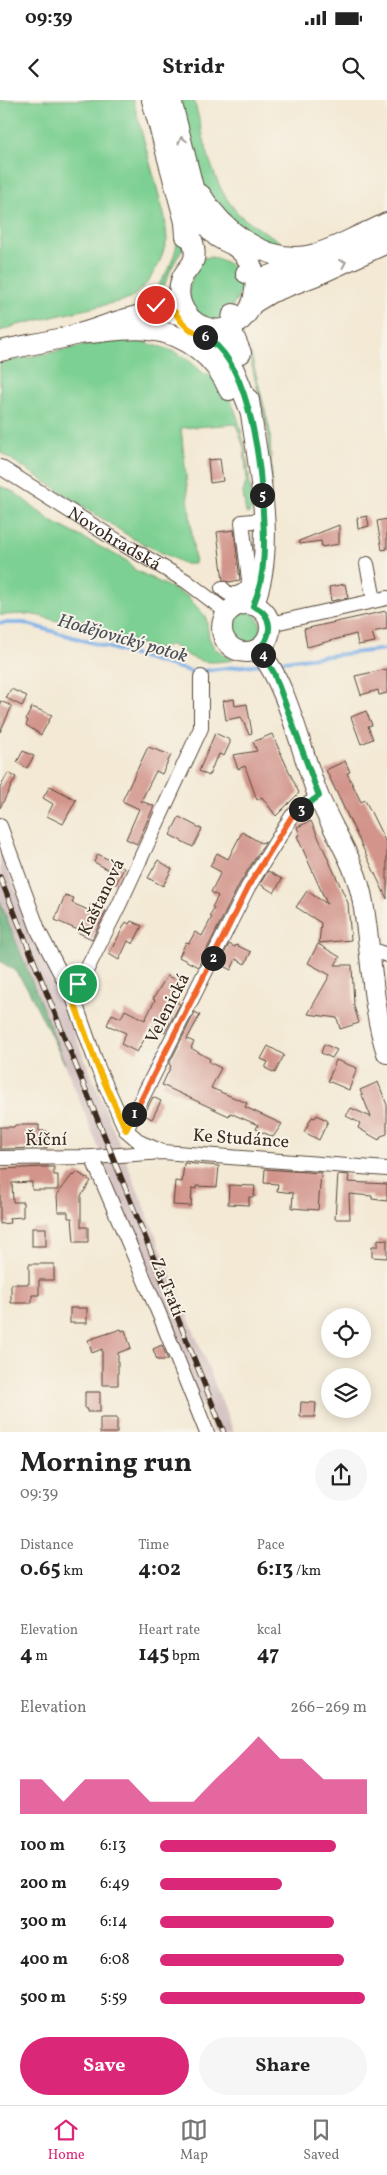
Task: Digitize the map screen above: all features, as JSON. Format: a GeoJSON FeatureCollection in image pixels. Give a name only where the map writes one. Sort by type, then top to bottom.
{"type":"FeatureCollection","features":[{"type":"Feature","properties":{"kind":"main road"},"geometry":{"type":"LineString","coordinates":[[152,100],[185,222],[187,248],[192,264],[183,276],[179,293],[181,323],[188,330],[214,342],[228,359],[251,412]]}},
{"type":"Feature","properties":{"kind":"main road"},"geometry":{"type":"LineString","coordinates":[[171,100],[199,211],[204,223],[215,236],[232,245],[243,255],[253,268],[245,297],[232,316],[242,317]]}},
{"type":"Feature","properties":{"kind":"main road"},"geometry":{"type":"LineString","coordinates":[[192,180],[218,218],[236,234],[267,252],[288,257],[307,256],[367,232]]}},
{"type":"Feature","properties":{"kind":"main road"},"geometry":{"type":"LineString","coordinates":[[148,314],[170,292],[176,271],[190,256],[209,249],[224,252],[237,260],[251,275],[271,276],[294,268],[387,223]]}},
{"type":"Feature","properties":{"kind":"main road"},"geometry":{"type":"LineString","coordinates":[[0,352],[77,334],[148,314],[181,314],[196,323],[213,329],[242,317],[270,293],[317,275],[387,243]]}},
{"type":"Feature","properties":{"kind":"main road"},"geometry":{"type":"LineString","coordinates":[[251,275],[238,334],[261,479],[264,520],[253,606]]}},
{"type":"Feature","properties":{"kind":"main road"},"geometry":{"type":"LineString","coordinates":[[170,292],[181,314]]}},
{"type":"Feature","properties":{"kind":"main road"},"geometry":{"type":"LineString","coordinates":[[77,334],[150,330],[179,338],[193,345],[215,366],[226,384],[261,479]]}},
{"type":"Feature","properties":{"kind":"main road"},"geometry":{"type":"LineString","coordinates":[[266,660],[239,651],[228,644],[222,632],[222,625],[228,613],[239,606],[253,606],[262,610],[270,624],[266,660],[319,796],[352,864],[378,952],[373,995],[387,1053]]}},
{"type":"Feature","properties":{"kind":"street","name":"Novohradská"},"geometry":{"type":"LineString","coordinates":[[0,467],[116,540],[186,581],[228,613]]}},
{"type":"Feature","properties":{"kind":"street"},"geometry":{"type":"LineString","coordinates":[[270,624],[381,599],[367,564]]}},
{"type":"Feature","properties":{"kind":"street"},"geometry":{"type":"LineString","coordinates":[[222,588],[226,593],[239,594],[256,580]]}},
{"type":"Feature","properties":{"kind":"street","name":"Kaštanová"},"geometry":{"type":"LineString","coordinates":[[72,997],[119,905],[201,728],[201,678]]}},
{"type":"Feature","properties":{"kind":"street","name":"Velenická"},"geometry":{"type":"LineString","coordinates":[[126,1130],[248,887],[292,816],[319,796]]}},
{"type":"Feature","properties":{"kind":"street"},"geometry":{"type":"LineString","coordinates":[[0,826],[39,932],[72,997],[98,1068],[126,1130],[141,1143],[163,1152]]}},
{"type":"Feature","properties":{"kind":"street","name":"Ke Studánce"},"geometry":{"type":"LineString","coordinates":[[92,1157],[163,1152],[387,1169]]}},
{"type":"Feature","properties":{"kind":"street","name":"Říční"},"geometry":{"type":"LineString","coordinates":[[0,1158],[92,1157]]}},
{"type":"Feature","properties":{"kind":"street","name":"Za Tratí"},"geometry":{"type":"LineString","coordinates":[[92,1157],[160,1316],[206,1432]]}},
{"type":"Feature","properties":{"kind":"shaded area"},"geometry":{"type":"Polygon","coordinates":[[[0,851],[234,1432],[213,1432],[163,1309],[0,902],[0,851]]]}},
{"type":"Feature","properties":{"kind":"green space"},"geometry":{"type":"Polygon","coordinates":[[[0,100],[133,100],[165,218],[167,240],[159,264],[147,283],[130,299],[18,325],[0,331],[0,100]]]}},
{"type":"Feature","properties":{"kind":"green space"},"geometry":{"type":"Polygon","coordinates":[[[178,100],[194,100],[210,162],[231,205],[246,220],[279,241],[288,250],[241,231],[206,192],[200,178],[178,100]]]}},
{"type":"Feature","properties":{"kind":"green space"},"geometry":{"type":"Polygon","coordinates":[[[178,231],[183,243],[182,249],[163,288],[151,300],[150,297],[173,258],[178,231]]]}},
{"type":"Feature","properties":{"kind":"green space"},"geometry":{"type":"Polygon","coordinates":[[[211,257],[230,265],[235,270],[240,282],[238,297],[226,314],[224,321],[212,320],[196,312],[189,298],[191,282],[202,258],[211,257]]]}},
{"type":"Feature","properties":{"kind":"green space"},"geometry":{"type":"Polygon","coordinates":[[[144,334],[145,343],[177,353],[204,374],[209,374],[221,386],[236,415],[245,446],[252,509],[248,514],[246,513],[243,493],[247,479],[244,448],[236,424],[181,428],[195,564],[185,564],[132,538],[0,452],[0,363],[96,343],[139,337],[144,334]]]}},
{"type":"Feature","properties":{"kind":"green space"},"geometry":{"type":"Polygon","coordinates":[[[249,354],[251,354],[270,431],[272,488],[269,476],[268,431],[249,354]]]}},
{"type":"Feature","properties":{"kind":"green space"},"geometry":{"type":"Polygon","coordinates":[[[0,486],[14,492],[51,521],[127,561],[135,570],[187,596],[206,617],[209,638],[214,648],[233,660],[205,662],[193,658],[170,644],[161,650],[40,616],[28,614],[0,615],[0,486]]]}},
{"type":"Feature","properties":{"kind":"green space"},"geometry":{"type":"Polygon","coordinates":[[[245,612],[251,613],[256,617],[260,622],[260,634],[256,639],[251,643],[245,644],[239,643],[234,639],[230,634],[229,628],[230,622],[234,617],[239,613],[245,612]]]}},
{"type":"Feature","properties":{"kind":"green space"},"geometry":{"type":"Polygon","coordinates":[[[0,902],[65,1064],[28,989],[15,971],[0,961],[0,902]]]}},
{"type":"Feature","properties":{"kind":"building"},"geometry":{"type":"Polygon","coordinates":[[[220,459],[223,481],[210,483],[208,460],[220,459]]]}},
{"type":"Feature","properties":{"kind":"building"},"geometry":{"type":"Polygon","coordinates":[[[367,516],[369,526],[358,529],[357,518],[367,516]]]}},
{"type":"Feature","properties":{"kind":"building"},"geometry":{"type":"Polygon","coordinates":[[[387,519],[387,549],[382,550],[377,521],[387,519]]]}},
{"type":"Feature","properties":{"kind":"building"},"geometry":{"type":"Polygon","coordinates":[[[339,525],[339,544],[322,547],[321,541],[300,544],[299,541],[339,525]]]}},
{"type":"Feature","properties":{"kind":"building"},"geometry":{"type":"Polygon","coordinates":[[[234,530],[240,580],[229,582],[223,580],[217,532],[234,530]]]}},
{"type":"Feature","properties":{"kind":"building"},"geometry":{"type":"Polygon","coordinates":[[[345,584],[348,598],[331,601],[329,587],[345,584]]]}},
{"type":"Feature","properties":{"kind":"building"},"geometry":{"type":"Polygon","coordinates":[[[386,611],[387,629],[372,632],[375,642],[358,645],[356,634],[307,647],[304,629],[386,611]]]}},
{"type":"Feature","properties":{"kind":"building"},"geometry":{"type":"Polygon","coordinates":[[[387,669],[387,693],[379,695],[378,690],[361,695],[355,676],[387,669]]]}},
{"type":"Feature","properties":{"kind":"building"},"geometry":{"type":"Polygon","coordinates":[[[11,689],[27,696],[22,706],[6,698],[11,689]]]}},
{"type":"Feature","properties":{"kind":"building"},"geometry":{"type":"Polygon","coordinates":[[[234,699],[235,706],[247,704],[252,733],[249,734],[241,717],[226,720],[223,701],[234,699]]]}},
{"type":"Feature","properties":{"kind":"building"},"geometry":{"type":"Polygon","coordinates":[[[0,701],[12,706],[0,732],[0,701]]]}},
{"type":"Feature","properties":{"kind":"building"},"geometry":{"type":"Polygon","coordinates":[[[32,707],[52,715],[41,735],[26,725],[28,721],[26,719],[32,707]]]}},
{"type":"Feature","properties":{"kind":"building"},"geometry":{"type":"Polygon","coordinates":[[[366,711],[372,725],[368,726],[373,739],[361,744],[351,717],[366,711]]]}},
{"type":"Feature","properties":{"kind":"building"},"geometry":{"type":"Polygon","coordinates":[[[215,733],[230,740],[230,743],[224,756],[219,754],[216,758],[209,776],[199,771],[215,733]]]}},
{"type":"Feature","properties":{"kind":"building"},"geometry":{"type":"Polygon","coordinates":[[[272,734],[299,793],[276,816],[262,797],[257,800],[245,766],[238,769],[233,755],[257,751],[253,742],[272,734]]]}},
{"type":"Feature","properties":{"kind":"building"},"geometry":{"type":"Polygon","coordinates":[[[148,747],[171,755],[162,774],[156,771],[141,801],[154,806],[137,844],[126,839],[139,809],[122,801],[148,747]]]}},
{"type":"Feature","properties":{"kind":"building"},"geometry":{"type":"Polygon","coordinates":[[[23,751],[34,756],[27,768],[17,762],[23,751]]]}},
{"type":"Feature","properties":{"kind":"building"},"geometry":{"type":"Polygon","coordinates":[[[345,761],[350,772],[347,773],[361,802],[365,800],[387,845],[387,899],[326,770],[345,761]]]}},
{"type":"Feature","properties":{"kind":"building"},"geometry":{"type":"Polygon","coordinates":[[[8,773],[16,777],[0,808],[0,788],[8,773]]]}},
{"type":"Feature","properties":{"kind":"building"},"geometry":{"type":"Polygon","coordinates":[[[50,786],[76,800],[63,824],[47,816],[53,804],[43,798],[50,786]]]}},
{"type":"Feature","properties":{"kind":"building"},"geometry":{"type":"Polygon","coordinates":[[[179,817],[202,829],[193,847],[170,835],[179,817]]]}},
{"type":"Feature","properties":{"kind":"building"},"geometry":{"type":"Polygon","coordinates":[[[311,821],[348,903],[351,940],[319,943],[321,923],[296,907],[307,891],[327,904],[297,836],[300,835],[297,827],[311,821]]]}},
{"type":"Feature","properties":{"kind":"building"},"geometry":{"type":"Polygon","coordinates":[[[242,832],[261,843],[266,841],[240,883],[198,967],[179,957],[186,942],[189,943],[195,932],[202,936],[212,917],[210,916],[214,908],[212,907],[218,896],[211,892],[221,872],[210,866],[217,853],[228,859],[242,832]]]}},
{"type":"Feature","properties":{"kind":"building"},"geometry":{"type":"Polygon","coordinates":[[[98,854],[124,868],[116,884],[107,880],[111,871],[94,862],[98,854]]]}},
{"type":"Feature","properties":{"kind":"building"},"geometry":{"type":"Polygon","coordinates":[[[158,860],[172,869],[163,886],[148,878],[158,860]]]}},
{"type":"Feature","properties":{"kind":"building"},"geometry":{"type":"Polygon","coordinates":[[[268,871],[282,879],[274,893],[260,884],[268,871]]]}},
{"type":"Feature","properties":{"kind":"building"},"geometry":{"type":"Polygon","coordinates":[[[65,895],[74,898],[72,903],[88,910],[91,904],[106,911],[92,939],[77,932],[78,930],[55,920],[65,895]]]}},
{"type":"Feature","properties":{"kind":"building"},"geometry":{"type":"Polygon","coordinates":[[[131,921],[142,926],[133,944],[128,941],[119,960],[109,954],[126,922],[129,924],[131,921]]]}},
{"type":"Feature","properties":{"kind":"building"},"geometry":{"type":"Polygon","coordinates":[[[229,944],[251,952],[245,964],[236,959],[231,970],[219,964],[229,944]]]}},
{"type":"Feature","properties":{"kind":"building"},"geometry":{"type":"Polygon","coordinates":[[[318,944],[340,957],[335,965],[352,965],[354,1006],[359,1023],[340,1029],[337,1018],[308,1014],[330,975],[308,963],[318,944]]]}},
{"type":"Feature","properties":{"kind":"building"},"geometry":{"type":"Polygon","coordinates":[[[167,976],[178,981],[169,998],[180,1004],[165,1032],[152,1026],[137,1052],[121,1044],[126,1033],[107,1025],[112,1014],[121,1018],[125,1010],[145,1020],[155,1000],[153,999],[167,976]]]}},
{"type":"Feature","properties":{"kind":"building"},"geometry":{"type":"Polygon","coordinates":[[[195,1012],[200,1015],[187,1039],[194,1042],[191,1048],[210,1059],[209,1062],[221,1068],[211,1088],[247,1103],[245,1107],[282,1124],[273,1137],[256,1129],[258,1125],[230,1113],[229,1116],[162,1085],[171,1066],[169,1064],[195,1012]]]}},
{"type":"Feature","properties":{"kind":"building"},"geometry":{"type":"Polygon","coordinates":[[[324,1044],[337,1050],[332,1058],[321,1053],[324,1044]]]}},
{"type":"Feature","properties":{"kind":"building"},"geometry":{"type":"Polygon","coordinates":[[[268,1046],[284,1055],[275,1073],[265,1068],[268,1062],[261,1059],[268,1046]]]}},
{"type":"Feature","properties":{"kind":"building"},"geometry":{"type":"Polygon","coordinates":[[[336,1060],[357,1068],[349,1090],[328,1081],[336,1060]]]}},
{"type":"Feature","properties":{"kind":"building"},"geometry":{"type":"Polygon","coordinates":[[[378,1082],[387,1105],[387,1134],[381,1136],[379,1140],[358,1128],[360,1123],[346,1116],[351,1108],[371,1117],[360,1090],[378,1082]]]}},
{"type":"Feature","properties":{"kind":"building"},"geometry":{"type":"Polygon","coordinates":[[[153,1097],[161,1101],[152,1119],[144,1115],[153,1097]]]}},
{"type":"Feature","properties":{"kind":"building"},"geometry":{"type":"Polygon","coordinates":[[[317,1115],[328,1121],[319,1140],[304,1132],[312,1117],[315,1118],[317,1115]]]}},
{"type":"Feature","properties":{"kind":"building"},"geometry":{"type":"Polygon","coordinates":[[[15,1125],[39,1125],[39,1131],[47,1131],[47,1148],[0,1149],[0,1127],[14,1127],[15,1125]]]}},
{"type":"Feature","properties":{"kind":"building"},"geometry":{"type":"Polygon","coordinates":[[[184,1163],[219,1166],[217,1187],[196,1186],[196,1189],[192,1188],[191,1206],[173,1205],[175,1181],[182,1182],[184,1163]]]}},
{"type":"Feature","properties":{"kind":"building"},"geometry":{"type":"Polygon","coordinates":[[[54,1167],[54,1175],[58,1175],[58,1190],[32,1190],[32,1182],[12,1183],[13,1202],[23,1202],[23,1217],[9,1218],[10,1223],[0,1224],[0,1169],[54,1167]]]}},
{"type":"Feature","properties":{"kind":"building"},"geometry":{"type":"Polygon","coordinates":[[[265,1169],[321,1173],[318,1210],[292,1208],[293,1193],[277,1191],[278,1184],[264,1183],[265,1169]]]}},
{"type":"Feature","properties":{"kind":"building"},"geometry":{"type":"Polygon","coordinates":[[[77,1172],[91,1181],[81,1196],[81,1227],[88,1227],[88,1242],[74,1242],[72,1218],[68,1218],[68,1212],[58,1212],[57,1195],[72,1175],[74,1176],[77,1172]]]}},
{"type":"Feature","properties":{"kind":"building"},"geometry":{"type":"Polygon","coordinates":[[[338,1174],[349,1175],[348,1182],[387,1184],[387,1201],[372,1199],[372,1196],[349,1194],[350,1219],[335,1219],[338,1174]]]}},
{"type":"Feature","properties":{"kind":"building"},"geometry":{"type":"Polygon","coordinates":[[[229,1185],[255,1186],[254,1197],[249,1197],[249,1205],[228,1204],[229,1185]]]}},
{"type":"Feature","properties":{"kind":"building"},"geometry":{"type":"Polygon","coordinates":[[[32,1228],[46,1228],[46,1246],[32,1246],[32,1228]]]}},
{"type":"Feature","properties":{"kind":"building"},"geometry":{"type":"Polygon","coordinates":[[[378,1239],[387,1240],[387,1258],[372,1257],[372,1246],[378,1246],[378,1239]]]}},
{"type":"Feature","properties":{"kind":"building"},"geometry":{"type":"Polygon","coordinates":[[[29,1264],[54,1264],[54,1280],[39,1280],[39,1295],[32,1295],[32,1303],[11,1303],[11,1284],[29,1284],[29,1264]]]}},
{"type":"Feature","properties":{"kind":"building"},"geometry":{"type":"Polygon","coordinates":[[[70,1308],[87,1308],[87,1323],[70,1323],[70,1308]]]}},
{"type":"Feature","properties":{"kind":"building"},"geometry":{"type":"Polygon","coordinates":[[[121,1329],[122,1331],[125,1330],[131,1348],[118,1353],[118,1385],[102,1385],[102,1349],[92,1353],[88,1340],[121,1329]]]}},
{"type":"Feature","properties":{"kind":"building"},"geometry":{"type":"Polygon","coordinates":[[[162,1345],[168,1360],[157,1360],[153,1349],[162,1345]]]}},
{"type":"Feature","properties":{"kind":"building"},"geometry":{"type":"Polygon","coordinates":[[[85,1392],[100,1392],[100,1412],[87,1412],[87,1409],[85,1409],[85,1392]]]}},
{"type":"Feature","properties":{"kind":"building"},"geometry":{"type":"Polygon","coordinates":[[[301,1402],[316,1403],[315,1417],[300,1417],[301,1402]]]}},
{"type":"Feature","properties":{"kind":"building"},"geometry":{"type":"Polygon","coordinates":[[[100,1418],[117,1418],[117,1432],[100,1432],[100,1418]]]}},
{"type":"Feature","properties":{"kind":"waterway","name":"Hodějovický potok"},"geometry":{"type":"LineString","coordinates":[[0,623],[24,623],[193,672],[261,664]]}},
{"type":"Feature","properties":{"kind":"waterway","name":"Hodějovický potok"},"geometry":{"type":"LineString","coordinates":[[275,662],[387,649]]}},
{"type":"Feature","properties":{"kind":"railway"},"geometry":{"type":"LineString","coordinates":[[0,877],[224,1432]]}},
{"type":"Feature","properties":{"kind":"route"},"geometry":{"type":"LineString","coordinates":[[78,984],[72,997],[98,1068],[126,1130],[248,887],[292,816],[319,796],[274,673],[266,658],[258,649],[268,638],[270,624],[262,610],[253,606],[262,580],[264,534],[261,479],[251,412],[228,359],[214,342],[188,330],[181,323],[175,312],[148,314],[156,305]]}}]}
